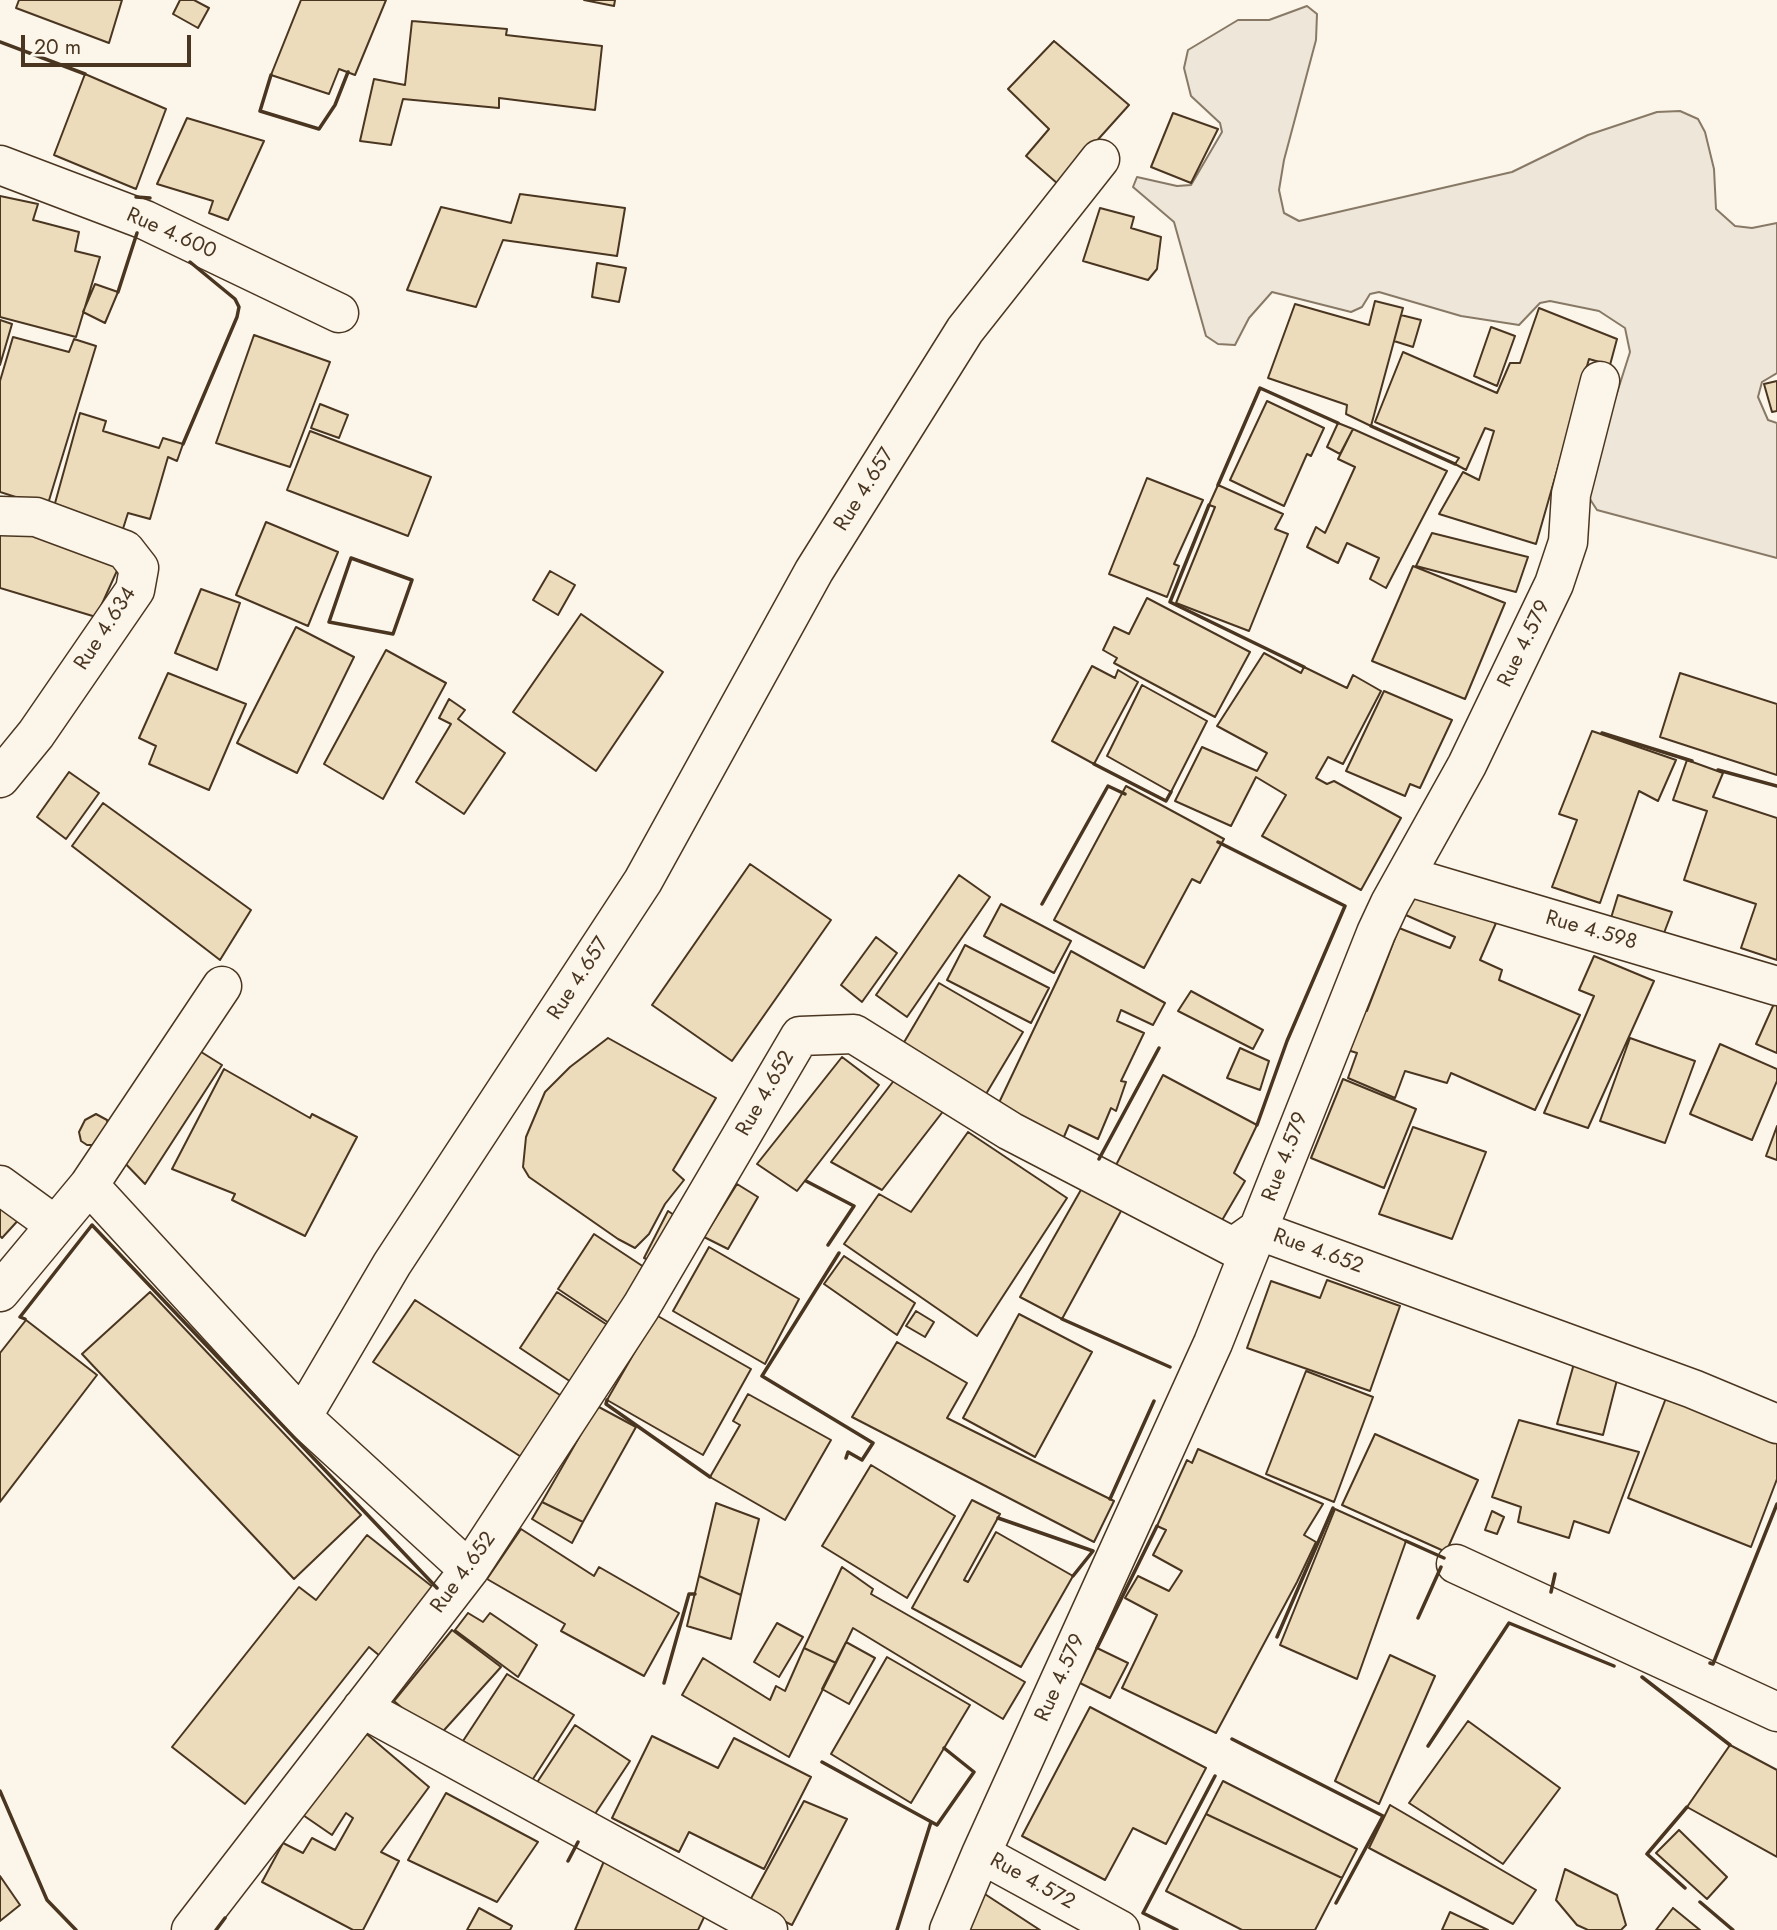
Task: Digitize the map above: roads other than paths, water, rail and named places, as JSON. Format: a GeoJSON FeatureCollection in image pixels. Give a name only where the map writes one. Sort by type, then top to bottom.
{"type":"FeatureCollection","features":[{"type":"Feature","properties":{"kind":"street","name":"Rue 4.657"},"geometry":{"type":"LineString","coordinates":[[302,1417],[392,1264],[643,881],[814,571],[965,330],[1100,159]]}},
{"type":"Feature","properties":{"kind":"street","name":"Rue 4.600"},"geometry":{"type":"LineString","coordinates":[[0,165],[145,220],[339,313]]}},
{"type":"Feature","properties":{"kind":"street","name":"Rue 4.579"},"geometry":{"type":"LineString","coordinates":[[949,1930],[1213,1343],[1358,974],[1390,903],[1467,765],[1555,584],[1569,542],[1571,494],[1600,381]]}},
{"type":"Feature","properties":{"kind":"street","name":"Rue 4.634"},"geometry":{"type":"LineString","coordinates":[[0,516],[36,517],[125,550],[139,568],[135,590],[36,734],[0,778]]}},
{"type":"Feature","properties":{"kind":"street","name":"Rue 4.598"},"geometry":{"type":"LineString","coordinates":[[1406,876],[1777,986]]}},
{"type":"Feature","properties":{"kind":"street"},"geometry":{"type":"LineString","coordinates":[[0,1292],[89,1185],[222,986]]}},
{"type":"Feature","properties":{"kind":"street","name":"Rue 4.652"},"geometry":{"type":"LineString","coordinates":[[191,1930],[469,1570],[641,1307],[800,1036],[854,1034],[1010,1131],[1233,1248],[1257,1230],[1693,1389],[1777,1424]]}},
{"type":"Feature","properties":{"kind":"street"},"geometry":{"type":"LineString","coordinates":[[0,1185],[55,1226]]}},
{"type":"Feature","properties":{"kind":"street"},"geometry":{"type":"LineString","coordinates":[[89,1185],[302,1417],[469,1570]]}},
{"type":"Feature","properties":{"kind":"street"},"geometry":{"type":"LineString","coordinates":[[1457,1564],[1777,1712]]}},
{"type":"Feature","properties":{"kind":"street"},"geometry":{"type":"LineString","coordinates":[[362,1709],[768,1930]]}},
{"type":"Feature","properties":{"kind":"street","name":"Rue 4.572"},"geometry":{"type":"LineString","coordinates":[[981,1854],[1120,1930]]}}]}
